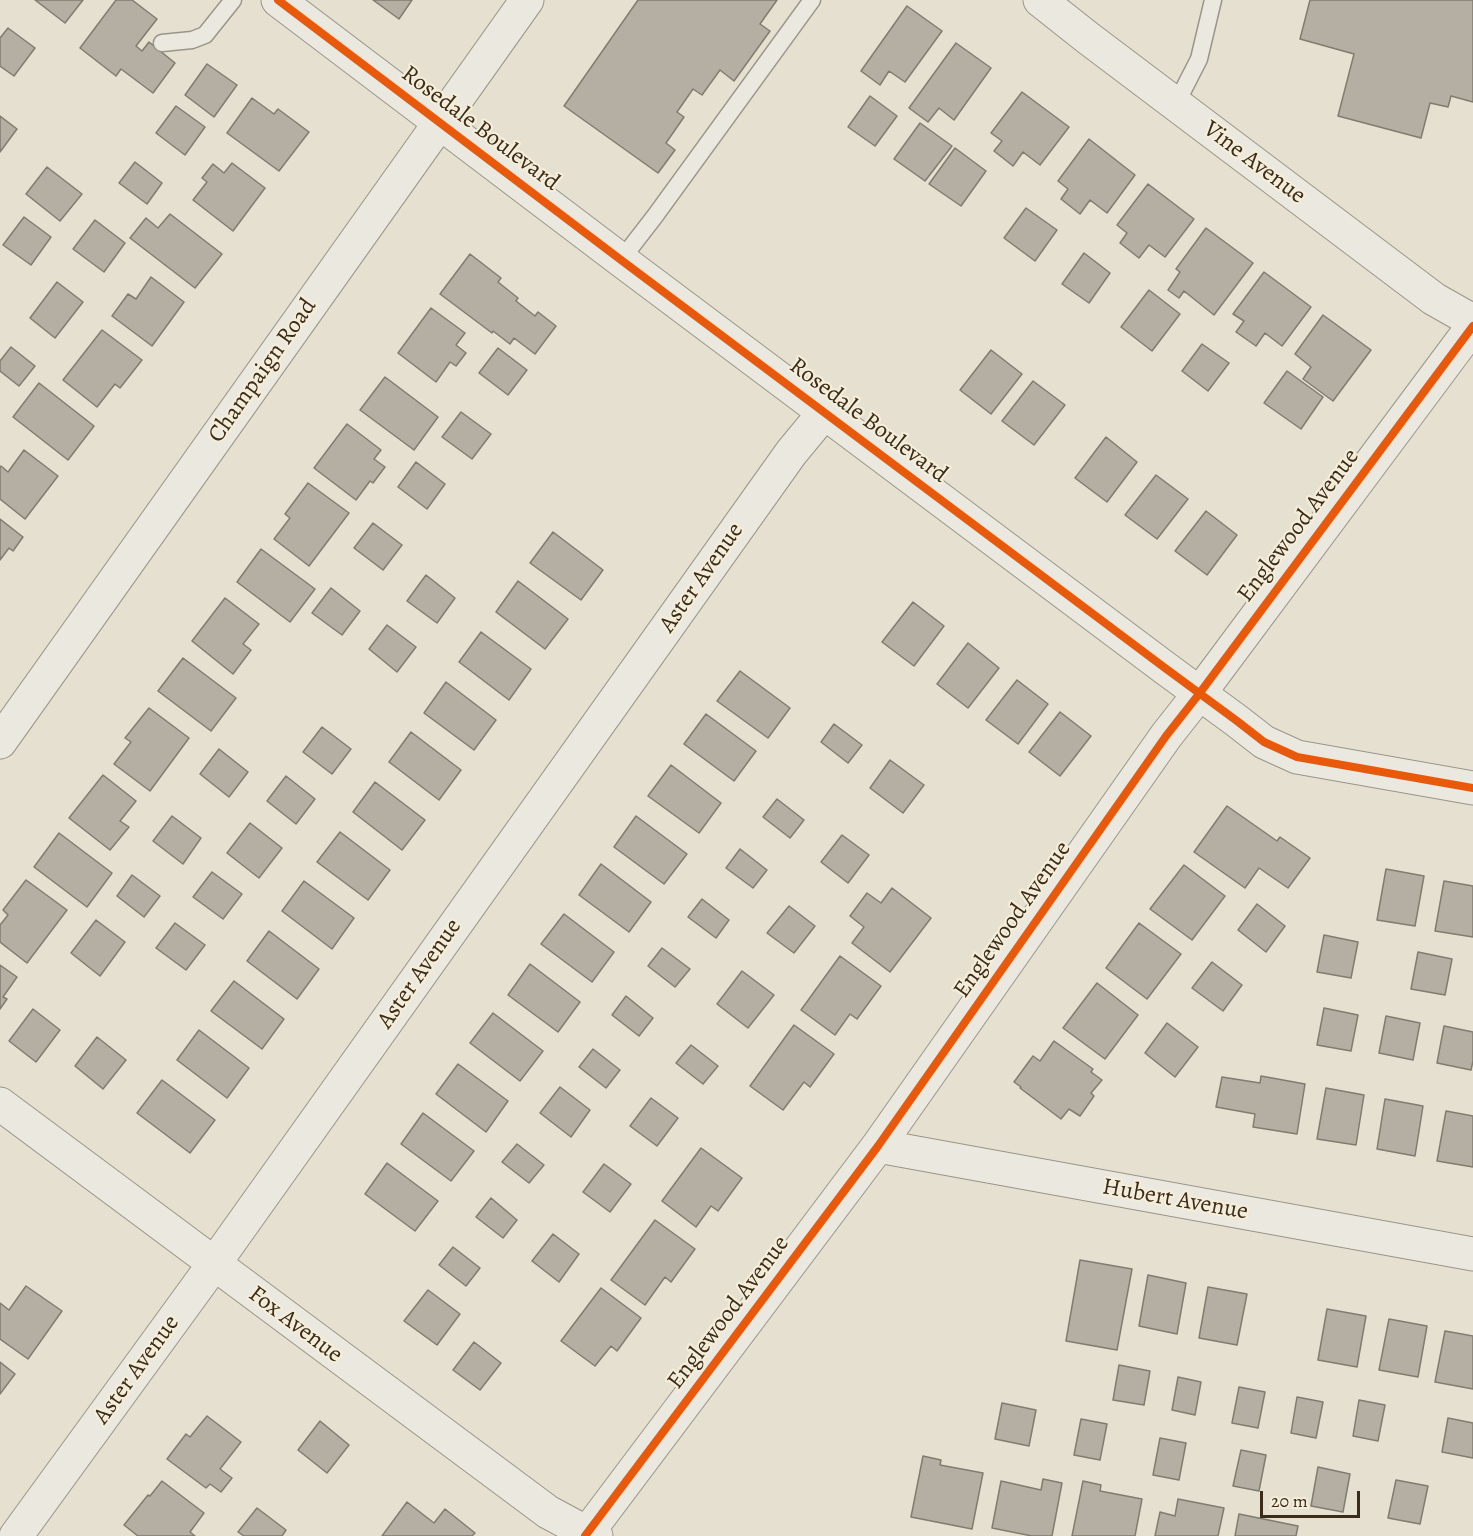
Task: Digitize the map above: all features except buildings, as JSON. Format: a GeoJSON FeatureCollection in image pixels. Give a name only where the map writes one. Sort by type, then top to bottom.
{"type":"FeatureCollection","features":[{"type":"Feature","properties":{"kind":"street","name":"Rosedale Boulevard"},"geometry":{"type":"LineString","coordinates":[[278,0],[1264,742],[1297,757],[1473,788]]}},
{"type":"Feature","properties":{"kind":"street","name":"Champaign Road"},"geometry":{"type":"LineString","coordinates":[[0,742],[527,0]]}},
{"type":"Feature","properties":{"kind":"street","name":"Vine Avenue"},"geometry":{"type":"LineString","coordinates":[[1040,0],[1434,299],[1473,320]]}},
{"type":"Feature","properties":{"kind":"street","name":"Englewood Avenue"},"geometry":{"type":"LineString","coordinates":[[590,1535],[878,1146],[1166,736],[1473,326]]}},
{"type":"Feature","properties":{"kind":"street","name":"Aster Avenue"},"geometry":{"type":"LineString","coordinates":[[16,1536],[214,1264],[791,453],[824,413]]}},
{"type":"Feature","properties":{"kind":"street","name":"Fox Avenue"},"geometry":{"type":"LineString","coordinates":[[0,1104],[548,1512],[590,1535]]}},
{"type":"Feature","properties":{"kind":"street","name":"Hubert Avenue"},"geometry":{"type":"LineString","coordinates":[[878,1146],[1473,1254]]}},
{"type":"Feature","properties":{"kind":"lane"},"geometry":{"type":"LineString","coordinates":[[162,43],[192,40],[205,35],[233,0]]}},
{"type":"Feature","properties":{"kind":"lane"},"geometry":{"type":"LineString","coordinates":[[621,260],[812,0]]}},
{"type":"Feature","properties":{"kind":"lane"},"geometry":{"type":"LineString","coordinates":[[1176,104],[1199,58],[1213,0]]}},
{"type":"Feature","properties":{"kind":"cycle path"},"geometry":{"type":"LineString","coordinates":[[278,0],[1264,742],[1297,757],[1473,788]]}},
{"type":"Feature","properties":{"kind":"cycle path"},"geometry":{"type":"LineString","coordinates":[[585,1536],[878,1146],[1166,736],[1473,326]]}}]}
